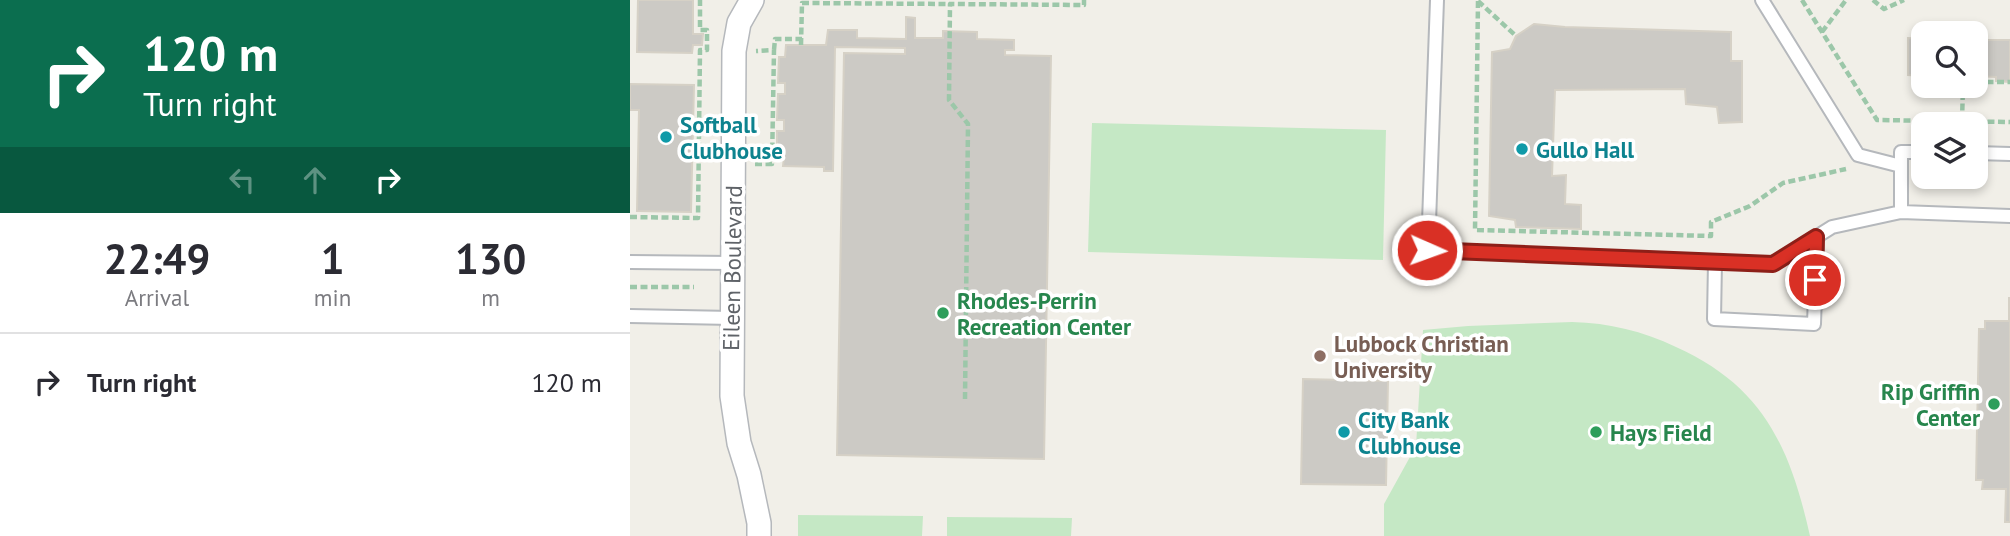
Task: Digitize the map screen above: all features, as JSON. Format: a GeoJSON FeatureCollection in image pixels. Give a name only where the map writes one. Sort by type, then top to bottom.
{"type":"FeatureCollection","features":[{"type":"Feature","properties":{"kind":"street","name":"Eileen Boulevard"},"geometry":{"type":"LineString","coordinates":[[752,0],[739,23],[734,51],[732,373],[734,417],[759,523],[759,536]]}},
{"type":"Feature","properties":{"kind":"lane"},"geometry":{"type":"LineString","coordinates":[[1437,0],[1427,250],[1773,264],[1832,227],[1901,212],[2010,216]]}},
{"type":"Feature","properties":{"kind":"lane"},"geometry":{"type":"LineString","coordinates":[[1762,0],[1858,155],[1901,166]]}},
{"type":"Feature","properties":{"kind":"lane"},"geometry":{"type":"LineString","coordinates":[[1901,212],[1901,152],[1911,152]]}},
{"type":"Feature","properties":{"kind":"lane"},"geometry":{"type":"LineString","coordinates":[[1988,153],[2010,154]]}},
{"type":"Feature","properties":{"kind":"lane"},"geometry":{"type":"LineString","coordinates":[[1715,262],[1714,318],[1814,324],[1816,237]]}},
{"type":"Feature","properties":{"kind":"lane"},"geometry":{"type":"LineString","coordinates":[[630,262],[732,263]]}},
{"type":"Feature","properties":{"kind":"lane"},"geometry":{"type":"LineString","coordinates":[[630,316],[732,318]]}},
{"type":"Feature","properties":{"kind":"path"},"geometry":{"type":"LineString","coordinates":[[630,217],[698,218],[700,50],[707,50],[707,30],[700,30],[700,0]]}},
{"type":"Feature","properties":{"kind":"path"},"geometry":{"type":"LineString","coordinates":[[754,164],[772,164],[775,39],[802,42],[802,3],[1084,5],[1084,0]]}},
{"type":"Feature","properties":{"kind":"path"},"geometry":{"type":"LineString","coordinates":[[1802,0],[1877,120],[1911,120]]}},
{"type":"Feature","properties":{"kind":"path"},"geometry":{"type":"LineString","coordinates":[[1822,32],[1846,0]]}},
{"type":"Feature","properties":{"kind":"path"},"geometry":{"type":"LineString","coordinates":[[1873,0],[1884,9],[1904,0]]}},
{"type":"Feature","properties":{"kind":"path"},"geometry":{"type":"LineString","coordinates":[[1478,1],[1516,36]]}},
{"type":"Feature","properties":{"kind":"path"},"geometry":{"type":"LineString","coordinates":[[1478,1],[1475,230],[1711,236],[1711,222],[1750,206],[1783,183],[1846,169]]}},
{"type":"Feature","properties":{"kind":"path"},"geometry":{"type":"LineString","coordinates":[[950,4],[949,100],[968,124],[965,399]]}},
{"type":"Feature","properties":{"kind":"path"},"geometry":{"type":"LineString","coordinates":[[756,51],[774,50]]}},
{"type":"Feature","properties":{"kind":"path"},"geometry":{"type":"LineString","coordinates":[[1988,82],[2010,82]]}},
{"type":"Feature","properties":{"kind":"path"},"geometry":{"type":"LineString","coordinates":[[1988,122],[2010,122]]}},
{"type":"Feature","properties":{"kind":"path"},"geometry":{"type":"LineString","coordinates":[[630,287],[694,288]]}},
{"type":"Feature","properties":{"kind":"green space"},"geometry":{"type":"Polygon","coordinates":[[[1092,123],[1386,130],[1383,260],[1088,252],[1092,123]]]}},
{"type":"Feature","properties":{"kind":"green space","name":"Hays Field"},"geometry":{"type":"Polygon","coordinates":[[[1572,322],[1613,326],[1651,336],[1706,363],[1731,380],[1751,400],[1782,447],[1793,474],[1810,536],[1384,536],[1384,504],[1416,446],[1423,330],[1572,322]]]}},
{"type":"Feature","properties":{"kind":"green space"},"geometry":{"type":"Polygon","coordinates":[[[798,515],[923,516],[922,536],[798,536],[798,515]]]}},
{"type":"Feature","properties":{"kind":"green space"},"geometry":{"type":"Polygon","coordinates":[[[947,517],[1072,518],[1071,536],[947,536],[947,517]]]}},
{"type":"Feature","properties":{"kind":"building"},"geometry":{"type":"Polygon","coordinates":[[[638,0],[693,0],[693,34],[703,34],[702,45],[693,45],[692,53],[637,52],[638,0]]]}},
{"type":"Feature","properties":{"kind":"building","name":"Rhodes-Perrin Recreation Center"},"geometry":{"type":"Polygon","coordinates":[[[906,17],[915,18],[915,38],[943,38],[943,31],[977,32],[977,39],[1014,40],[1014,50],[1005,50],[1005,55],[1051,56],[1044,459],[837,455],[844,53],[905,54],[905,48],[835,47],[833,171],[824,171],[824,167],[783,166],[784,157],[777,157],[777,131],[784,131],[784,120],[777,120],[778,94],[785,94],[785,83],[778,83],[779,57],[785,57],[786,45],[826,45],[828,30],[857,30],[857,38],[906,39],[906,17]]]}},
{"type":"Feature","properties":{"kind":"building","name":"Gullo Hall"},"geometry":{"type":"Polygon","coordinates":[[[1534,24],[1731,32],[1731,61],[1742,61],[1742,122],[1719,123],[1717,107],[1686,104],[1685,89],[1555,90],[1552,176],[1566,175],[1565,204],[1581,205],[1581,229],[1516,227],[1515,220],[1489,216],[1492,52],[1510,49],[1516,36],[1534,24]]]}},
{"type":"Feature","properties":{"kind":"building"},"geometry":{"type":"Polygon","coordinates":[[[1908,38],[1911,38],[1911,75],[1908,75],[1908,38]]]}},
{"type":"Feature","properties":{"kind":"building"},"geometry":{"type":"Polygon","coordinates":[[[1988,40],[2010,40],[2010,82],[1996,81],[1996,77],[1988,77],[1988,40]]]}},
{"type":"Feature","properties":{"kind":"building","name":"Softball Clubhouse"},"geometry":{"type":"Polygon","coordinates":[[[630,84],[694,85],[691,212],[637,211],[639,110],[630,110],[630,84]]]}},
{"type":"Feature","properties":{"kind":"building","name":"Rip Griffin Center"},"geometry":{"type":"Polygon","coordinates":[[[2009,298],[2010,522],[2005,522],[2006,489],[1982,489],[1983,480],[1976,480],[1979,329],[1985,329],[1985,321],[2009,321],[2009,298]]]}},
{"type":"Feature","properties":{"kind":"building","name":"City Bank Clubhouse"},"geometry":{"type":"Polygon","coordinates":[[[1303,379],[1388,381],[1386,485],[1301,484],[1303,379]]]}},
{"type":"Feature","properties":{"kind":"place","name":"Softball Clubhouse"},"geometry":{"type":"Point","coordinates":[666,137]}},
{"type":"Feature","properties":{"kind":"place","name":"Gullo Hall"},"geometry":{"type":"Point","coordinates":[1522,149]}},
{"type":"Feature","properties":{"kind":"place","name":"Rhodes-Perrin Recreation Center"},"geometry":{"type":"Point","coordinates":[943,313]}},
{"type":"Feature","properties":{"kind":"place","name":"Lubbock Christian University"},"geometry":{"type":"Point","coordinates":[1320,356]}},
{"type":"Feature","properties":{"kind":"place","name":"Rip Griffin Center"},"geometry":{"type":"Point","coordinates":[1994,404]}},
{"type":"Feature","properties":{"kind":"place","name":"City Bank Clubhouse"},"geometry":{"type":"Point","coordinates":[1344,432]}},
{"type":"Feature","properties":{"kind":"place","name":"Hays Field"},"geometry":{"type":"Point","coordinates":[1596,432]}},
{"type":"Feature","properties":{"kind":"route"},"geometry":{"type":"LineString","coordinates":[[1427,250],[1773,264],[1816,237],[1815,280]]}}]}
